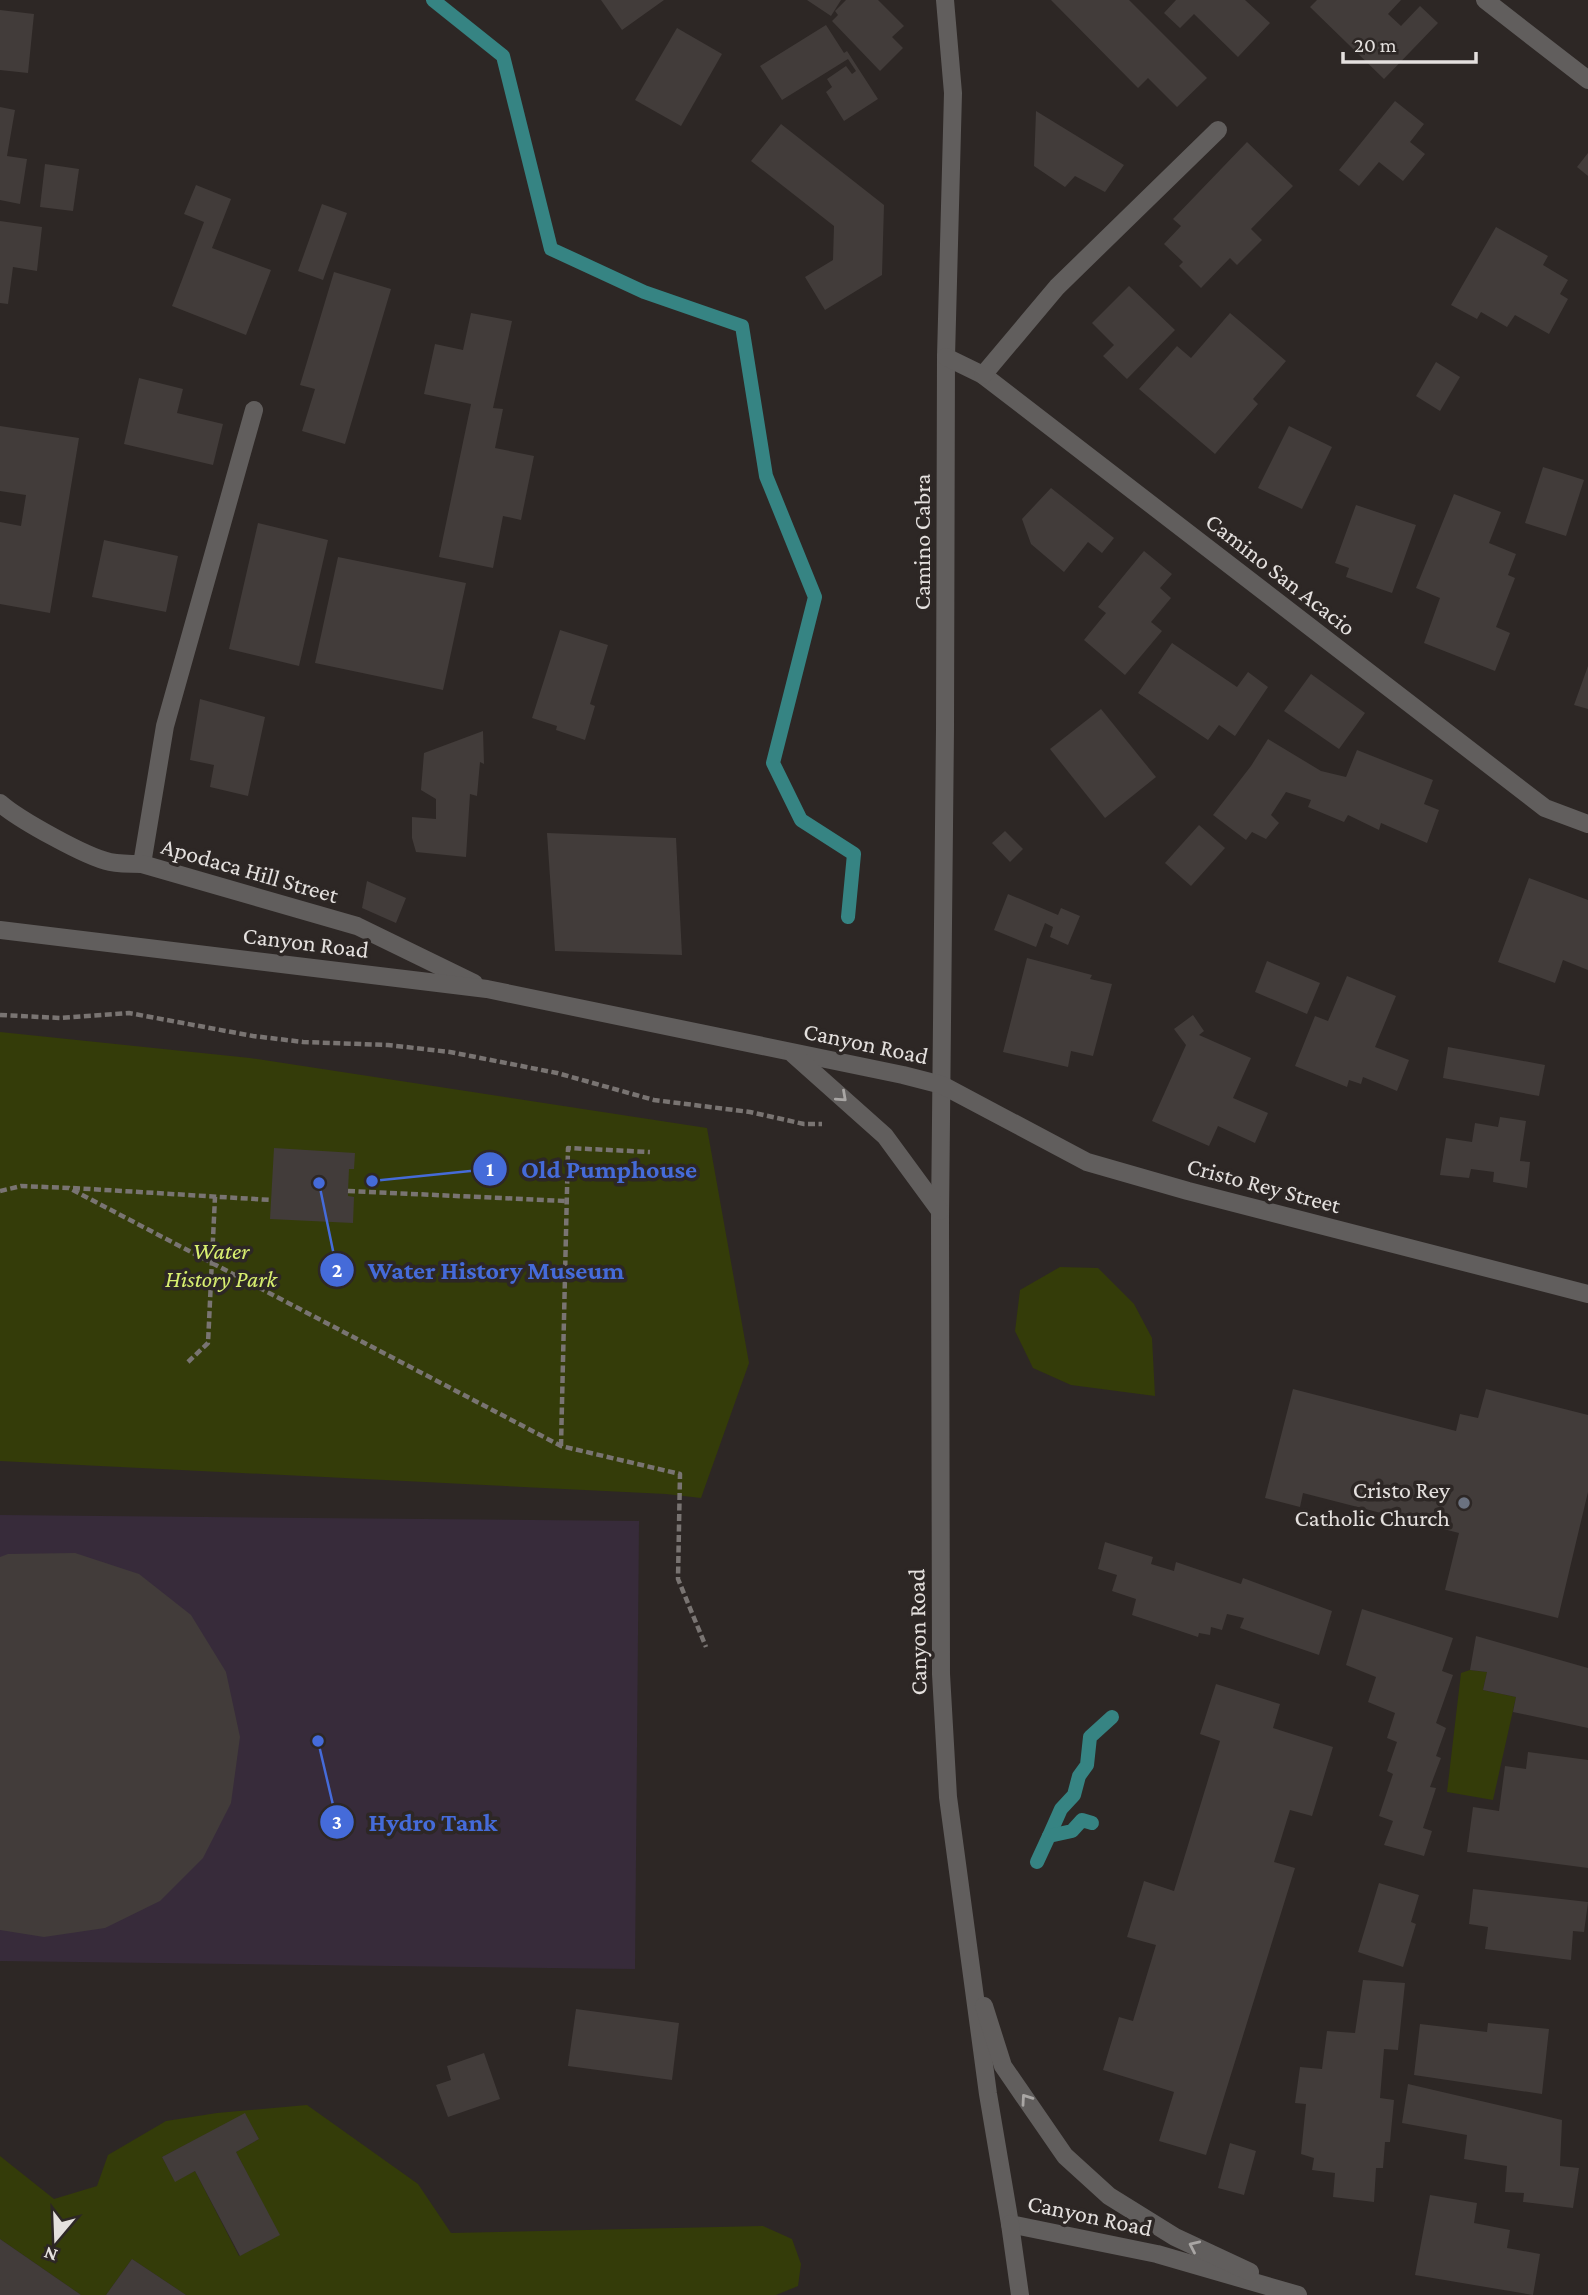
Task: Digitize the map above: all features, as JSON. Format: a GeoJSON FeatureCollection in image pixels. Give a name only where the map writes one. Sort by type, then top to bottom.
{"type":"FeatureCollection","features":[{"type":"Feature","properties":{"kind":"street","name":"Camino Cabra"},"geometry":{"type":"LineString","coordinates":[[942,1085],[946,357],[953,93],[945,0]]}},
{"type":"Feature","properties":{"kind":"street"},"geometry":{"type":"LineString","coordinates":[[1485,0],[1588,80]]}},
{"type":"Feature","properties":{"kind":"street"},"geometry":{"type":"LineString","coordinates":[[983,375],[1056,287],[1218,130]]}},
{"type":"Feature","properties":{"kind":"street","name":"Camino San Acacio"},"geometry":{"type":"LineString","coordinates":[[946,357],[983,375],[1545,808],[1588,824]]}},
{"type":"Feature","properties":{"kind":"street"},"geometry":{"type":"LineString","coordinates":[[142,864],[165,726],[254,410]]}},
{"type":"Feature","properties":{"kind":"street","name":"Apodaca Hill Street"},"geometry":{"type":"LineString","coordinates":[[0,803],[11,813],[108,862],[142,864],[357,926],[487,989]]}},
{"type":"Feature","properties":{"kind":"street","name":"Canyon Road"},"geometry":{"type":"LineString","coordinates":[[0,930],[487,989],[942,1085],[941,1674],[948,1797],[968,1956],[1010,2224],[1157,2254],[1300,2295]]}},
{"type":"Feature","properties":{"kind":"street"},"geometry":{"type":"LineString","coordinates":[[791,1051],[885,1136],[940,1211]]}},
{"type":"Feature","properties":{"kind":"street","name":"Cristo Rey Street"},"geometry":{"type":"LineString","coordinates":[[942,1085],[1087,1162],[1188,1191],[1588,1293]]}},
{"type":"Feature","properties":{"kind":"street","name":"Canyon Road"},"geometry":{"type":"LineString","coordinates":[[968,1956],[1003,2066],[1065,2156],[1109,2196],[1175,2237],[1300,2295]]}},
{"type":"Feature","properties":{"kind":"street"},"geometry":{"type":"LineString","coordinates":[[1010,2224],[1020,2295]]}},
{"type":"Feature","properties":{"kind":"path"},"geometry":{"type":"LineString","coordinates":[[0,1015],[61,1018],[129,1013],[253,1036],[450,1052],[557,1073],[654,1100],[750,1112],[804,1124],[826,1124]]}},
{"type":"Feature","properties":{"kind":"path"},"geometry":{"type":"LineString","coordinates":[[561,1446],[568,1148],[650,1152]]}},
{"type":"Feature","properties":{"kind":"path"},"geometry":{"type":"LineString","coordinates":[[0,1191],[21,1186],[271,1200]]}},
{"type":"Feature","properties":{"kind":"path"},"geometry":{"type":"LineString","coordinates":[[69,1188],[561,1446],[680,1474],[678,1579],[706,1647]]}},
{"type":"Feature","properties":{"kind":"path"},"geometry":{"type":"LineString","coordinates":[[348,1191],[566,1201]]}},
{"type":"Feature","properties":{"kind":"path"},"geometry":{"type":"LineString","coordinates":[[188,1362],[208,1343],[215,1197]]}},
{"type":"Feature","properties":{"kind":"shaded area"},"geometry":{"type":"Polygon","coordinates":[[[0,1515],[639,1521],[635,1969],[0,1961],[0,1515]]]}},
{"type":"Feature","properties":{"kind":"green space","name":"Water History Park"},"geometry":{"type":"Polygon","coordinates":[[[0,1032],[250,1058],[707,1128],[749,1363],[701,1498],[666,1494],[0,1461],[0,1032]]]}},
{"type":"Feature","properties":{"kind":"green space"},"geometry":{"type":"Polygon","coordinates":[[[1060,1267],[1098,1268],[1134,1304],[1152,1338],[1155,1396],[1071,1385],[1033,1368],[1015,1331],[1020,1290],[1060,1267]]]}},
{"type":"Feature","properties":{"kind":"green space"},"geometry":{"type":"Polygon","coordinates":[[[1470,1670],[1487,1672],[1483,1690],[1516,1697],[1493,1800],[1447,1792],[1461,1673],[1470,1670]]]}},
{"type":"Feature","properties":{"kind":"green space"},"geometry":{"type":"Polygon","coordinates":[[[307,2105],[418,2184],[451,2233],[763,2226],[792,2239],[801,2264],[798,2286],[776,2295],[186,2295],[132,2259],[106,2295],[81,2295],[0,2239],[0,2156],[54,2199],[97,2186],[108,2155],[166,2121],[217,2113],[307,2105]],[[245,2114],[162,2157],[175,2181],[195,2171],[239,2256],[279,2235],[236,2152],[259,2139],[245,2114]]]}},
{"type":"Feature","properties":{"kind":"building"},"geometry":{"type":"Polygon","coordinates":[[[601,0],[664,0],[622,30],[601,0]]]}},
{"type":"Feature","properties":{"kind":"building"},"geometry":{"type":"Polygon","coordinates":[[[807,0],[841,0],[831,16],[807,0]]]}},
{"type":"Feature","properties":{"kind":"building"},"geometry":{"type":"Polygon","coordinates":[[[846,0],[878,0],[904,26],[892,37],[903,48],[880,71],[832,21],[838,15],[835,11],[846,0]]]}},
{"type":"Feature","properties":{"kind":"building"},"geometry":{"type":"Polygon","coordinates":[[[1051,0],[1129,0],[1207,78],[1177,107],[1148,78],[1138,88],[1051,0]]]}},
{"type":"Feature","properties":{"kind":"building"},"geometry":{"type":"Polygon","coordinates":[[[1176,0],[1245,0],[1270,23],[1238,57],[1194,14],[1180,28],[1164,13],[1176,0]]]}},
{"type":"Feature","properties":{"kind":"building"},"geometry":{"type":"Polygon","coordinates":[[[1317,0],[1401,0],[1388,14],[1401,26],[1420,6],[1438,23],[1384,79],[1310,7],[1317,0]]]}},
{"type":"Feature","properties":{"kind":"building"},"geometry":{"type":"Polygon","coordinates":[[[0,10],[34,14],[28,73],[0,70],[0,10]]]}},
{"type":"Feature","properties":{"kind":"building"},"geometry":{"type":"Polygon","coordinates":[[[826,25],[844,53],[847,51],[878,99],[844,121],[826,92],[832,87],[827,79],[846,66],[852,74],[856,71],[848,59],[782,100],[760,66],[826,25]]]}},
{"type":"Feature","properties":{"kind":"building"},"geometry":{"type":"Polygon","coordinates":[[[677,28],[722,54],[681,126],[635,100],[677,28]]]}},
{"type":"Feature","properties":{"kind":"building"},"geometry":{"type":"Polygon","coordinates":[[[1395,101],[1424,124],[1410,142],[1425,154],[1403,181],[1379,162],[1359,186],[1339,170],[1395,101]]]}},
{"type":"Feature","properties":{"kind":"building"},"geometry":{"type":"Polygon","coordinates":[[[0,107],[15,110],[7,156],[27,159],[20,204],[0,200],[0,107]]]}},
{"type":"Feature","properties":{"kind":"building"},"geometry":{"type":"Polygon","coordinates":[[[1036,111],[1124,165],[1105,192],[1075,176],[1065,187],[1034,166],[1036,111]]]}},
{"type":"Feature","properties":{"kind":"building"},"geometry":{"type":"Polygon","coordinates":[[[781,124],[884,205],[882,275],[825,310],[805,277],[833,260],[834,226],[751,161],[781,124]]]}},
{"type":"Feature","properties":{"kind":"building"},"geometry":{"type":"Polygon","coordinates":[[[1247,142],[1293,186],[1251,229],[1262,240],[1237,265],[1230,258],[1201,288],[1179,266],[1183,262],[1164,244],[1181,226],[1173,219],[1247,142]]]}},
{"type":"Feature","properties":{"kind":"building"},"geometry":{"type":"Polygon","coordinates":[[[1588,153],[1588,176],[1577,167],[1588,153]]]}},
{"type":"Feature","properties":{"kind":"building"},"geometry":{"type":"Polygon","coordinates":[[[45,164],[79,169],[73,211],[40,207],[45,164]]]}},
{"type":"Feature","properties":{"kind":"building"},"geometry":{"type":"Polygon","coordinates":[[[196,185],[231,199],[212,248],[271,270],[246,335],[172,306],[204,222],[184,214],[196,185]]]}},
{"type":"Feature","properties":{"kind":"building"},"geometry":{"type":"Polygon","coordinates":[[[322,204],[347,213],[323,280],[298,271],[322,204]]]}},
{"type":"Feature","properties":{"kind":"building"},"geometry":{"type":"Polygon","coordinates":[[[0,221],[42,227],[37,271],[13,267],[8,304],[0,303],[0,221]]]}},
{"type":"Feature","properties":{"kind":"building"},"geometry":{"type":"Polygon","coordinates":[[[1496,227],[1548,256],[1543,265],[1568,280],[1560,294],[1568,299],[1549,334],[1515,315],[1507,327],[1481,312],[1477,319],[1451,305],[1496,227]]]}},
{"type":"Feature","properties":{"kind":"building"},"geometry":{"type":"Polygon","coordinates":[[[334,272],[391,289],[345,444],[302,431],[315,389],[300,385],[334,272]]]}},
{"type":"Feature","properties":{"kind":"building"},"geometry":{"type":"Polygon","coordinates":[[[1129,286],[1175,330],[1127,379],[1103,356],[1114,345],[1092,323],[1129,286]]]}},
{"type":"Feature","properties":{"kind":"building"},"geometry":{"type":"Polygon","coordinates":[[[471,313],[512,321],[493,408],[503,409],[495,448],[534,456],[521,520],[503,516],[493,568],[439,557],[471,404],[424,394],[435,344],[463,350],[471,313]]]}},
{"type":"Feature","properties":{"kind":"building"},"geometry":{"type":"Polygon","coordinates":[[[1230,313],[1286,361],[1253,399],[1258,404],[1215,454],[1139,389],[1177,346],[1191,358],[1230,313]]]}},
{"type":"Feature","properties":{"kind":"building"},"geometry":{"type":"Polygon","coordinates":[[[1436,362],[1460,377],[1440,411],[1416,396],[1436,362]]]}},
{"type":"Feature","properties":{"kind":"building"},"geometry":{"type":"Polygon","coordinates":[[[139,378],[183,389],[177,413],[223,424],[213,465],[124,444],[139,378]]]}},
{"type":"Feature","properties":{"kind":"building"},"geometry":{"type":"Polygon","coordinates":[[[0,426],[79,438],[50,613],[0,604],[0,522],[21,526],[26,495],[0,491],[0,426]]]}},
{"type":"Feature","properties":{"kind":"building"},"geometry":{"type":"Polygon","coordinates":[[[1289,426],[1332,447],[1302,509],[1258,488],[1289,426]]]}},
{"type":"Feature","properties":{"kind":"building"},"geometry":{"type":"Polygon","coordinates":[[[1543,467],[1584,480],[1566,536],[1525,523],[1543,467]]]}},
{"type":"Feature","properties":{"kind":"building"},"geometry":{"type":"Polygon","coordinates":[[[1051,488],[1114,538],[1102,553],[1088,542],[1064,572],[1031,544],[1022,519],[1051,488]]]}},
{"type":"Feature","properties":{"kind":"building"},"geometry":{"type":"Polygon","coordinates":[[[1454,494],[1501,512],[1489,543],[1516,554],[1508,575],[1515,578],[1496,627],[1510,633],[1495,671],[1424,643],[1440,598],[1416,588],[1454,494]]]}},
{"type":"Feature","properties":{"kind":"building"},"geometry":{"type":"Polygon","coordinates":[[[1356,505],[1416,525],[1392,593],[1346,577],[1349,568],[1335,563],[1356,505]]]}},
{"type":"Feature","properties":{"kind":"building"},"geometry":{"type":"Polygon","coordinates":[[[258,523],[328,540],[299,666],[229,649],[258,523]]]}},
{"type":"Feature","properties":{"kind":"building"},"geometry":{"type":"Polygon","coordinates":[[[104,540],[178,556],[166,612],[92,597],[104,540]]]}},
{"type":"Feature","properties":{"kind":"building"},"geometry":{"type":"Polygon","coordinates":[[[1144,551],[1172,574],[1160,588],[1171,598],[1151,622],[1162,631],[1125,675],[1084,640],[1106,613],[1098,607],[1144,551]]]}},
{"type":"Feature","properties":{"kind":"building"},"geometry":{"type":"Polygon","coordinates":[[[338,557],[466,583],[443,690],[315,663],[338,557]]]}},
{"type":"Feature","properties":{"kind":"building"},"geometry":{"type":"Polygon","coordinates":[[[560,630],[608,645],[590,704],[595,706],[585,740],[556,730],[557,726],[532,718],[560,630]]]}},
{"type":"Feature","properties":{"kind":"building"},"geometry":{"type":"Polygon","coordinates":[[[1172,643],[1237,687],[1248,672],[1268,687],[1235,736],[1219,725],[1208,740],[1138,693],[1172,643]]]}},
{"type":"Feature","properties":{"kind":"building"},"geometry":{"type":"Polygon","coordinates":[[[1588,666],[1588,709],[1574,705],[1588,666]]]}},
{"type":"Feature","properties":{"kind":"building"},"geometry":{"type":"Polygon","coordinates":[[[1311,674],[1365,713],[1339,749],[1284,711],[1311,674]]]}},
{"type":"Feature","properties":{"kind":"building"},"geometry":{"type":"Polygon","coordinates":[[[200,699],[265,717],[248,796],[210,787],[214,765],[190,760],[200,699]]]}},
{"type":"Feature","properties":{"kind":"building"},"geometry":{"type":"Polygon","coordinates":[[[1101,709],[1156,777],[1105,818],[1050,749],[1101,709]]]}},
{"type":"Feature","properties":{"kind":"building"},"geometry":{"type":"Polygon","coordinates":[[[483,731],[484,764],[480,762],[477,796],[470,794],[466,857],[416,852],[412,838],[412,817],[436,819],[436,799],[421,790],[424,753],[483,731]]]}},
{"type":"Feature","properties":{"kind":"building"},"geometry":{"type":"Polygon","coordinates":[[[1268,739],[1321,771],[1346,777],[1357,750],[1433,780],[1424,804],[1439,810],[1427,843],[1381,823],[1379,830],[1348,815],[1344,822],[1308,807],[1311,800],[1286,792],[1271,815],[1279,823],[1266,839],[1252,832],[1246,840],[1213,815],[1268,739]]]}},
{"type":"Feature","properties":{"kind":"building"},"geometry":{"type":"Polygon","coordinates":[[[1199,825],[1225,848],[1191,886],[1165,863],[1199,825]]]}},
{"type":"Feature","properties":{"kind":"building"},"geometry":{"type":"Polygon","coordinates":[[[1005,831],[1023,849],[1010,862],[992,843],[1005,831]]]}},
{"type":"Feature","properties":{"kind":"building"},"geometry":{"type":"Polygon","coordinates":[[[547,833],[676,838],[682,955],[555,951],[547,833]]]}},
{"type":"Feature","properties":{"kind":"building"},"geometry":{"type":"Polygon","coordinates":[[[1529,878],[1588,900],[1588,970],[1563,960],[1555,983],[1498,962],[1529,878]]]}},
{"type":"Feature","properties":{"kind":"building"},"geometry":{"type":"Polygon","coordinates":[[[367,881],[406,898],[396,923],[362,908],[367,881]]]}},
{"type":"Feature","properties":{"kind":"building"},"geometry":{"type":"Polygon","coordinates":[[[1008,894],[1058,915],[1061,908],[1080,916],[1068,945],[1050,937],[1053,927],[1045,923],[1036,947],[994,930],[1008,894]]]}},
{"type":"Feature","properties":{"kind":"building"},"geometry":{"type":"Polygon","coordinates":[[[1027,958],[1092,975],[1090,979],[1112,984],[1093,1056],[1071,1051],[1068,1067],[1003,1052],[1027,958]]]}},
{"type":"Feature","properties":{"kind":"building"},"geometry":{"type":"Polygon","coordinates":[[[1267,961],[1320,983],[1307,1014],[1255,992],[1267,961]]]}},
{"type":"Feature","properties":{"kind":"building"},"geometry":{"type":"Polygon","coordinates":[[[1347,976],[1396,996],[1375,1047],[1409,1060],[1397,1091],[1363,1077],[1361,1084],[1349,1080],[1347,1087],[1295,1066],[1315,1016],[1328,1021],[1347,976]]]}},
{"type":"Feature","properties":{"kind":"building"},"geometry":{"type":"Polygon","coordinates":[[[1193,1015],[1204,1031],[1199,1035],[1251,1058],[1233,1098],[1268,1113],[1255,1143],[1218,1126],[1209,1146],[1152,1121],[1186,1045],[1174,1029],[1193,1015]]]}},
{"type":"Feature","properties":{"kind":"building"},"geometry":{"type":"Polygon","coordinates":[[[1448,1047],[1545,1065],[1539,1096],[1443,1078],[1448,1047]]]}},
{"type":"Feature","properties":{"kind":"building"},"geometry":{"type":"Polygon","coordinates":[[[1500,1117],[1526,1121],[1520,1161],[1530,1162],[1527,1188],[1493,1182],[1494,1172],[1471,1169],[1469,1178],[1440,1175],[1446,1138],[1472,1142],[1475,1123],[1498,1127],[1500,1117]]]}},
{"type":"Feature","properties":{"kind":"building"},"geometry":{"type":"Polygon","coordinates":[[[274,1148],[355,1153],[354,1169],[349,1169],[348,1191],[348,1196],[354,1197],[353,1223],[270,1219],[274,1148]]]}},
{"type":"Feature","properties":{"kind":"building","name":"Cristo Rey Catholic Church"},"geometry":{"type":"Polygon","coordinates":[[[1293,1389],[1456,1431],[1460,1414],[1478,1418],[1486,1389],[1588,1415],[1588,1492],[1558,1618],[1445,1590],[1459,1533],[1303,1493],[1300,1507],[1265,1498],[1293,1389]]]}},
{"type":"Feature","properties":{"kind":"building"},"geometry":{"type":"Polygon","coordinates":[[[1105,1542],[1153,1557],[1151,1564],[1174,1571],[1176,1562],[1241,1584],[1243,1578],[1332,1611],[1319,1655],[1240,1628],[1244,1618],[1227,1614],[1222,1630],[1211,1627],[1210,1635],[1199,1633],[1198,1637],[1132,1615],[1136,1599],[1112,1591],[1117,1575],[1098,1569],[1105,1542]]]}},
{"type":"Feature","properties":{"kind":"building"},"geometry":{"type":"Polygon","coordinates":[[[75,1553],[139,1574],[191,1615],[226,1672],[240,1737],[231,1803],[203,1858],[160,1901],[105,1928],[44,1937],[0,1930],[0,1557],[8,1554],[75,1553]]]}},
{"type":"Feature","properties":{"kind":"building"},"geometry":{"type":"Polygon","coordinates":[[[1362,1609],[1453,1638],[1442,1671],[1453,1675],[1436,1723],[1446,1728],[1436,1756],[1441,1758],[1430,1787],[1436,1788],[1423,1828],[1432,1831],[1424,1856],[1384,1845],[1393,1821],[1379,1816],[1393,1774],[1387,1771],[1397,1742],[1387,1738],[1395,1713],[1368,1702],[1376,1677],[1346,1665],[1362,1609]]]}},
{"type":"Feature","properties":{"kind":"building"},"geometry":{"type":"Polygon","coordinates":[[[1476,1636],[1588,1668],[1588,1728],[1513,1712],[1516,1697],[1483,1690],[1487,1672],[1470,1670],[1476,1636]]]}},
{"type":"Feature","properties":{"kind":"building"},"geometry":{"type":"Polygon","coordinates":[[[1216,1684],[1280,1704],[1273,1728],[1333,1747],[1312,1816],[1290,1810],[1274,1862],[1295,1868],[1206,2155],[1159,2141],[1174,2092],[1103,2070],[1119,2017],[1133,2021],[1156,1945],[1127,1937],[1144,1881],[1174,1891],[1220,1741],[1200,1734],[1216,1684]]]}},
{"type":"Feature","properties":{"kind":"building"},"geometry":{"type":"Polygon","coordinates":[[[1528,1752],[1588,1760],[1588,1868],[1467,1852],[1473,1807],[1499,1811],[1505,1766],[1526,1769],[1528,1752]]]}},
{"type":"Feature","properties":{"kind":"building"},"geometry":{"type":"Polygon","coordinates":[[[1379,1883],[1419,1895],[1411,1922],[1416,1924],[1403,1967],[1358,1952],[1379,1883]]]}},
{"type":"Feature","properties":{"kind":"building"},"geometry":{"type":"Polygon","coordinates":[[[1473,1889],[1588,1902],[1584,1932],[1573,1931],[1571,1960],[1485,1949],[1488,1927],[1469,1924],[1473,1889]]]}},
{"type":"Feature","properties":{"kind":"building"},"geometry":{"type":"Polygon","coordinates":[[[1363,1980],[1405,1983],[1398,2050],[1384,2049],[1380,2098],[1394,2100],[1390,2142],[1385,2142],[1383,2168],[1376,2168],[1374,2202],[1333,2197],[1335,2173],[1312,2170],[1314,2158],[1301,2154],[1306,2104],[1295,2103],[1300,2067],[1322,2069],[1327,2031],[1355,2033],[1363,1980]]]}},
{"type":"Feature","properties":{"kind":"building"},"geometry":{"type":"Polygon","coordinates":[[[576,2009],[679,2023],[672,2080],[568,2066],[576,2009]]]}},
{"type":"Feature","properties":{"kind":"building"},"geometry":{"type":"Polygon","coordinates":[[[1488,2023],[1549,2029],[1542,2094],[1414,2075],[1420,2024],[1487,2032],[1488,2023]]]}},
{"type":"Feature","properties":{"kind":"building"},"geometry":{"type":"Polygon","coordinates":[[[484,2053],[500,2099],[448,2117],[436,2085],[451,2080],[447,2066],[484,2053]]]}},
{"type":"Feature","properties":{"kind":"building"},"geometry":{"type":"Polygon","coordinates":[[[1408,2084],[1562,2120],[1560,2166],[1579,2168],[1573,2208],[1523,2202],[1524,2193],[1505,2192],[1507,2166],[1464,2159],[1467,2135],[1402,2123],[1408,2084]]]}},
{"type":"Feature","properties":{"kind":"building"},"geometry":{"type":"Polygon","coordinates":[[[245,2113],[259,2139],[236,2152],[280,2235],[240,2256],[195,2171],[175,2182],[162,2157],[245,2113]]]}},
{"type":"Feature","properties":{"kind":"building"},"geometry":{"type":"Polygon","coordinates":[[[1230,2143],[1256,2151],[1244,2195],[1218,2188],[1230,2143]]]}},
{"type":"Feature","properties":{"kind":"building"},"geometry":{"type":"Polygon","coordinates":[[[1430,2195],[1477,2203],[1474,2223],[1510,2230],[1507,2248],[1540,2254],[1533,2295],[1415,2275],[1430,2195]]]}},
{"type":"Feature","properties":{"kind":"building"},"geometry":{"type":"Polygon","coordinates":[[[0,2239],[81,2295],[0,2295],[0,2239]]]}},
{"type":"Feature","properties":{"kind":"building"},"geometry":{"type":"Polygon","coordinates":[[[132,2259],[186,2295],[106,2295],[132,2259]]]}},
{"type":"Feature","properties":{"kind":"waterway"},"geometry":{"type":"LineString","coordinates":[[433,0],[503,56],[551,249],[644,292],[742,326],[766,476],[815,597],[773,763],[801,820],[854,854],[848,917]]}},
{"type":"Feature","properties":{"kind":"waterway"},"geometry":{"type":"LineString","coordinates":[[1049,1836],[1061,1809],[1074,1795],[1079,1776],[1087,1765],[1090,1737],[1112,1717]]}},
{"type":"Feature","properties":{"kind":"waterway"},"geometry":{"type":"LineString","coordinates":[[1037,1862],[1049,1836],[1072,1831],[1082,1820],[1092,1823]]}},
{"type":"Feature","properties":{"kind":"place","name":"Old Pumphouse"},"geometry":{"type":"Point","coordinates":[372,1181]}},
{"type":"Feature","properties":{"kind":"place","name":"Water History Museum"},"geometry":{"type":"Point","coordinates":[319,1183]}},
{"type":"Feature","properties":{"kind":"place","name":"Cristo Rey Catholic Church"},"geometry":{"type":"Point","coordinates":[1464,1503]}},
{"type":"Feature","properties":{"kind":"place","name":"Hydro Tank"},"geometry":{"type":"Point","coordinates":[318,1741]}}]}
